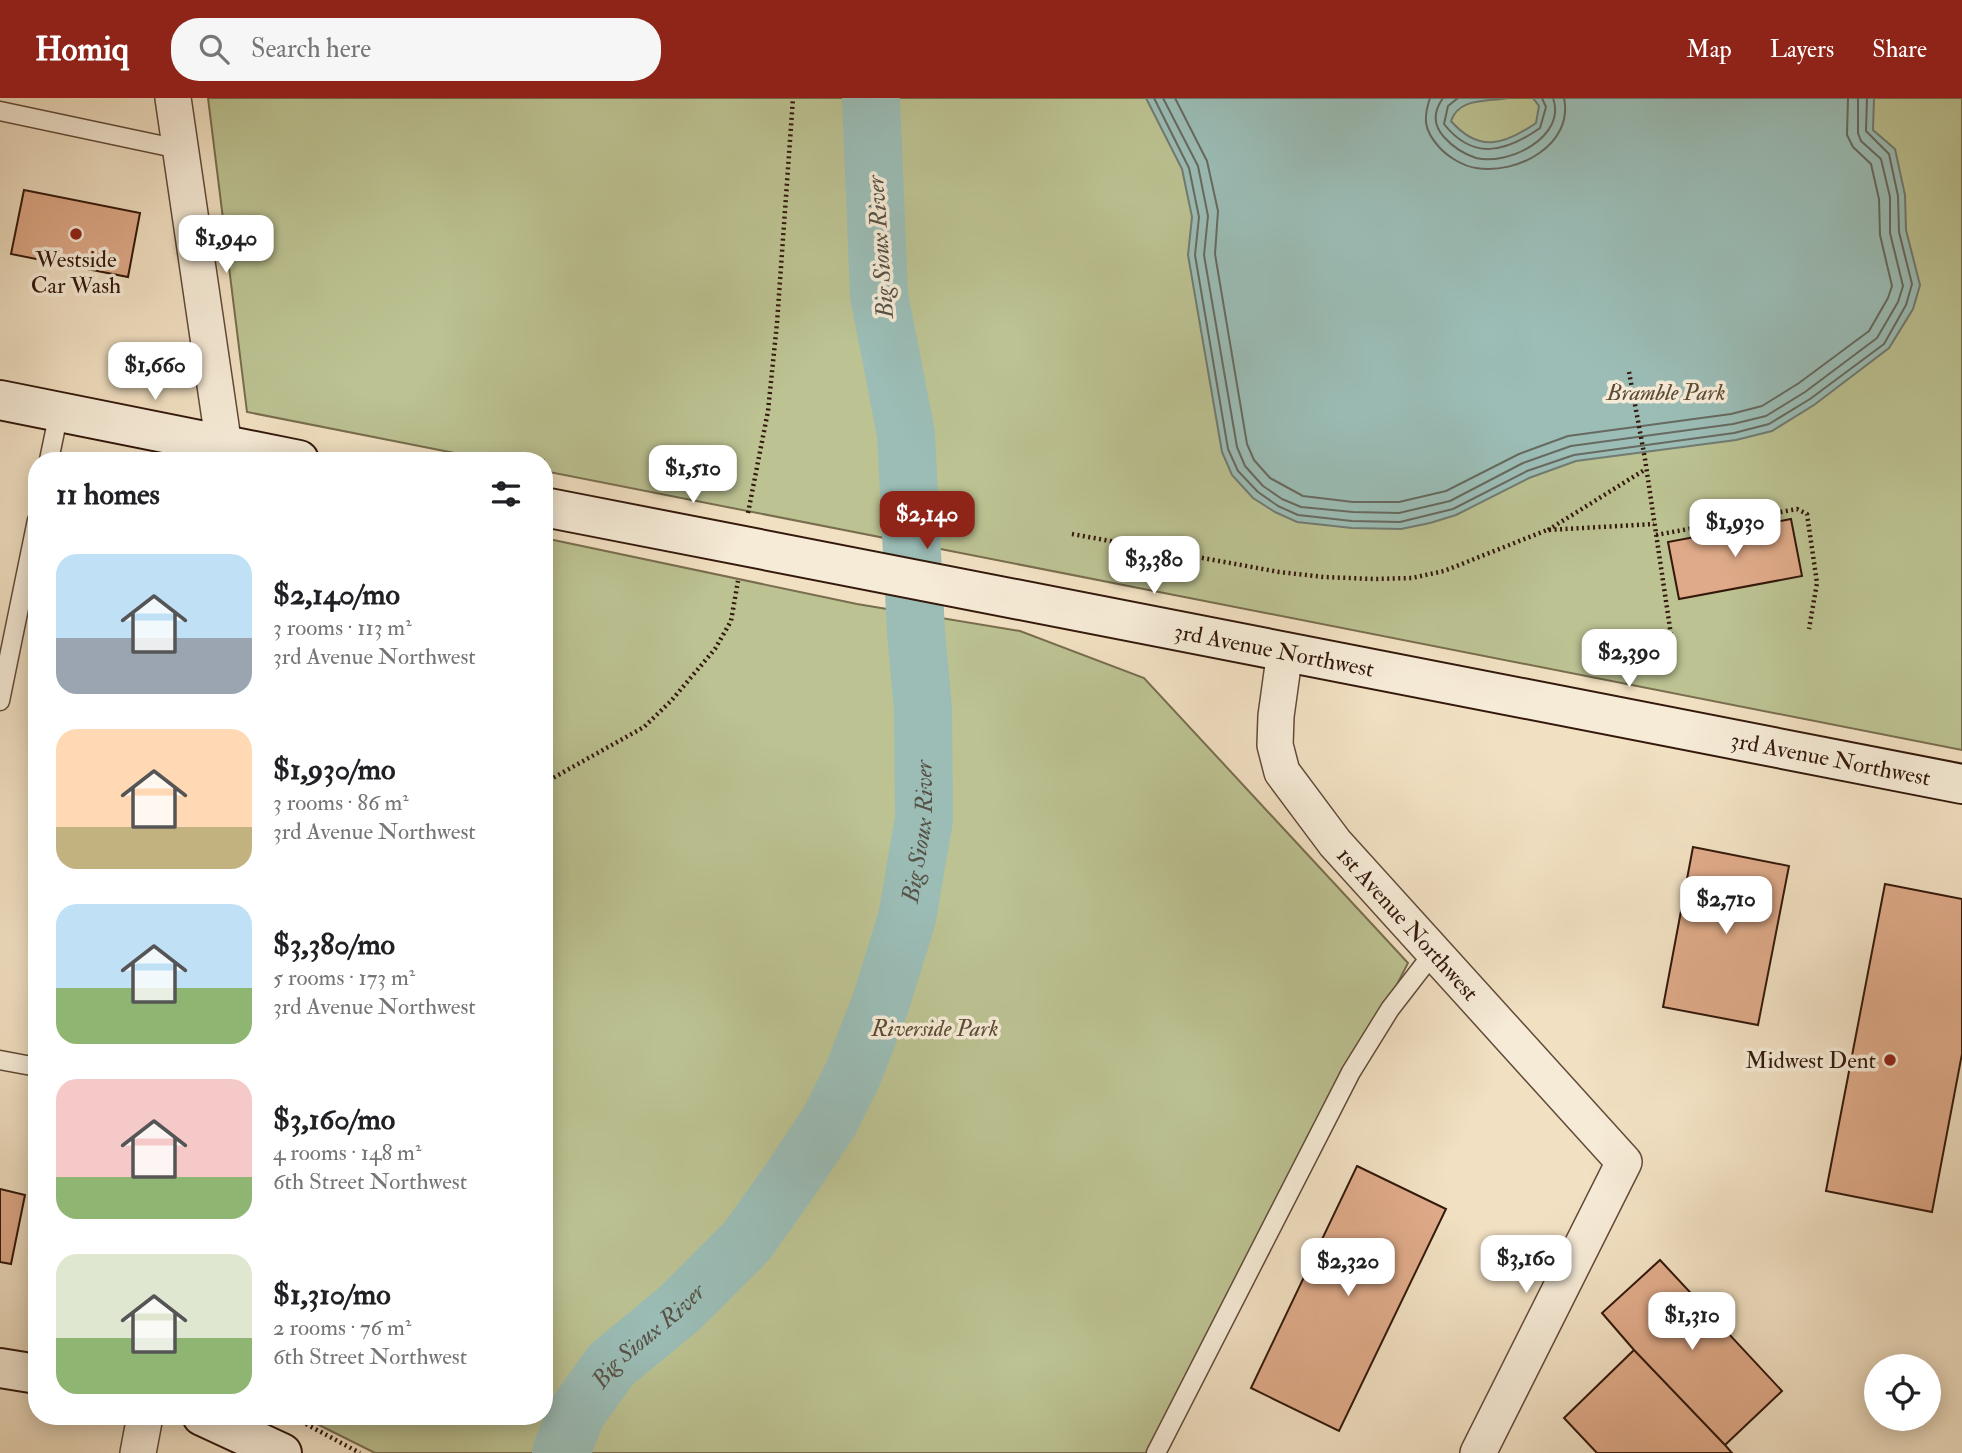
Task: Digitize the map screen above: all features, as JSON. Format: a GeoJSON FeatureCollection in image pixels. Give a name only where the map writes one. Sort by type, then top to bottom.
{"type":"FeatureCollection","features":[{"type":"Feature","properties":{"kind":"main road"},"geometry":{"type":"LineString","coordinates":[[0,400],[220,452]]}},
{"type":"Feature","properties":{"kind":"main road","name":"3rd Avenue Northwest"},"geometry":{"type":"LineString","coordinates":[[553,509],[1962,784]]}},
{"type":"Feature","properties":{"kind":"main road"},"geometry":{"type":"LineString","coordinates":[[0,1368],[28,1373]]}},
{"type":"Feature","properties":{"kind":"main road"},"geometry":{"type":"LineString","coordinates":[[240,1425],[291,1437]]}},
{"type":"Feature","properties":{"kind":"street"},"geometry":{"type":"LineString","coordinates":[[173,98],[224,452]]}},
{"type":"Feature","properties":{"kind":"street","name":"1st Avenue Northwest"},"geometry":{"type":"LineString","coordinates":[[1285,651],[1275,745],[1282,772],[1335,843],[1624,1162],[1478,1453]]}},
{"type":"Feature","properties":{"kind":"street"},"geometry":{"type":"LineString","coordinates":[[138,1453],[143,1425]]}},
{"type":"Feature","properties":{"kind":"lane"},"geometry":{"type":"LineString","coordinates":[[0,111],[179,149]]}},
{"type":"Feature","properties":{"kind":"lane"},"geometry":{"type":"LineString","coordinates":[[51,452],[59,412]]}},
{"type":"Feature","properties":{"kind":"lane"},"geometry":{"type":"LineString","coordinates":[[0,701],[28,564]]}},
{"type":"Feature","properties":{"kind":"lane"},"geometry":{"type":"LineString","coordinates":[[1156,1453],[1351,1072],[1390,1009],[1434,952]]}},
{"type":"Feature","properties":{"kind":"lane"},"geometry":{"type":"LineString","coordinates":[[0,1060],[28,1065]]}},
{"type":"Feature","properties":{"kind":"path"},"geometry":{"type":"LineString","coordinates":[[553,778],[644,727],[671,701],[715,649],[731,621],[768,411],[793,98]]}},
{"type":"Feature","properties":{"kind":"path"},"geometry":{"type":"LineString","coordinates":[[1629,372],[1671,635]]}},
{"type":"Feature","properties":{"kind":"path"},"geometry":{"type":"LineString","coordinates":[[1072,534],[1279,572],[1324,577],[1412,578],[1444,571],[1547,530],[1646,469]]}},
{"type":"Feature","properties":{"kind":"path"},"geometry":{"type":"LineString","coordinates":[[1656,535],[1803,510],[1807,514],[1817,583],[1809,629]]}},
{"type":"Feature","properties":{"kind":"path"},"geometry":{"type":"LineString","coordinates":[[1547,530],[1654,524]]}},
{"type":"Feature","properties":{"kind":"path"},"geometry":{"type":"LineString","coordinates":[[291,1437],[360,1453]]}},
{"type":"Feature","properties":{"kind":"green space","name":"Bramble Park"},"geometry":{"type":"Polygon","coordinates":[[[208,98],[1962,98],[1962,750],[553,473],[553,452],[450,452],[247,412],[208,98]]]}},
{"type":"Feature","properties":{"kind":"green space","name":"Riverside Park"},"geometry":{"type":"Polygon","coordinates":[[[553,540],[857,604],[1020,631],[1144,678],[1408,963],[1156,1453],[375,1453],[319,1425],[553,1425],[553,540]]]}},
{"type":"Feature","properties":{"kind":"water"},"geometry":{"type":"Polygon","coordinates":[[[1146,98],[1508,98],[1466,105],[1460,108],[1451,121],[1472,138],[1492,142],[1513,136],[1536,123],[1539,106],[1533,98],[1874,98],[1873,130],[1895,149],[1905,195],[1906,230],[1920,285],[1913,309],[1889,348],[1814,405],[1772,431],[1736,440],[1576,461],[1529,478],[1456,515],[1401,529],[1352,528],[1297,522],[1253,498],[1232,475],[1222,452],[1188,255],[1192,217],[1182,169],[1146,98]]]}},
{"type":"Feature","properties":{"kind":"building","name":"Westside Car Wash"},"geometry":{"type":"Polygon","coordinates":[[[24,190],[140,213],[128,277],[11,254],[24,190]]]}},
{"type":"Feature","properties":{"kind":"building"},"geometry":{"type":"Polygon","coordinates":[[[1791,519],[1802,576],[1679,599],[1668,542],[1791,519]]]}},
{"type":"Feature","properties":{"kind":"building"},"geometry":{"type":"Polygon","coordinates":[[[1693,847],[1789,866],[1758,1025],[1663,1007],[1693,847]]]}},
{"type":"Feature","properties":{"kind":"building"},"geometry":{"type":"Polygon","coordinates":[[[1885,884],[1962,899],[1962,1054],[1932,1212],[1826,1191],[1885,884]]]}},
{"type":"Feature","properties":{"kind":"building"},"geometry":{"type":"Polygon","coordinates":[[[1357,1166],[1446,1209],[1339,1431],[1251,1388],[1357,1166]]]}},
{"type":"Feature","properties":{"kind":"building"},"geometry":{"type":"Polygon","coordinates":[[[0,1189],[25,1195],[11,1264],[0,1262],[0,1189]]]}},
{"type":"Feature","properties":{"kind":"building"},"geometry":{"type":"Polygon","coordinates":[[[1660,1260],[1782,1391],[1725,1445],[1602,1313],[1660,1260]]]}},
{"type":"Feature","properties":{"kind":"building"},"geometry":{"type":"Polygon","coordinates":[[[1634,1350],[1732,1453],[1597,1453],[1564,1418],[1634,1350]]]}},
{"type":"Feature","properties":{"kind":"waterway","name":"Big Sioux River"},"geometry":{"type":"LineString","coordinates":[[561,1453],[576,1414],[611,1365],[680,1308],[747,1241],[829,1122],[853,1074],[881,1002],[907,918],[924,819],[923,709],[916,632],[906,434],[879,295],[871,98]]}},
{"type":"Feature","properties":{"kind":"place","name":"Westside Car Wash"},"geometry":{"type":"Point","coordinates":[76,234]}},
{"type":"Feature","properties":{"kind":"place","name":"Midwest Dent"},"geometry":{"type":"Point","coordinates":[1890,1060]}}]}
